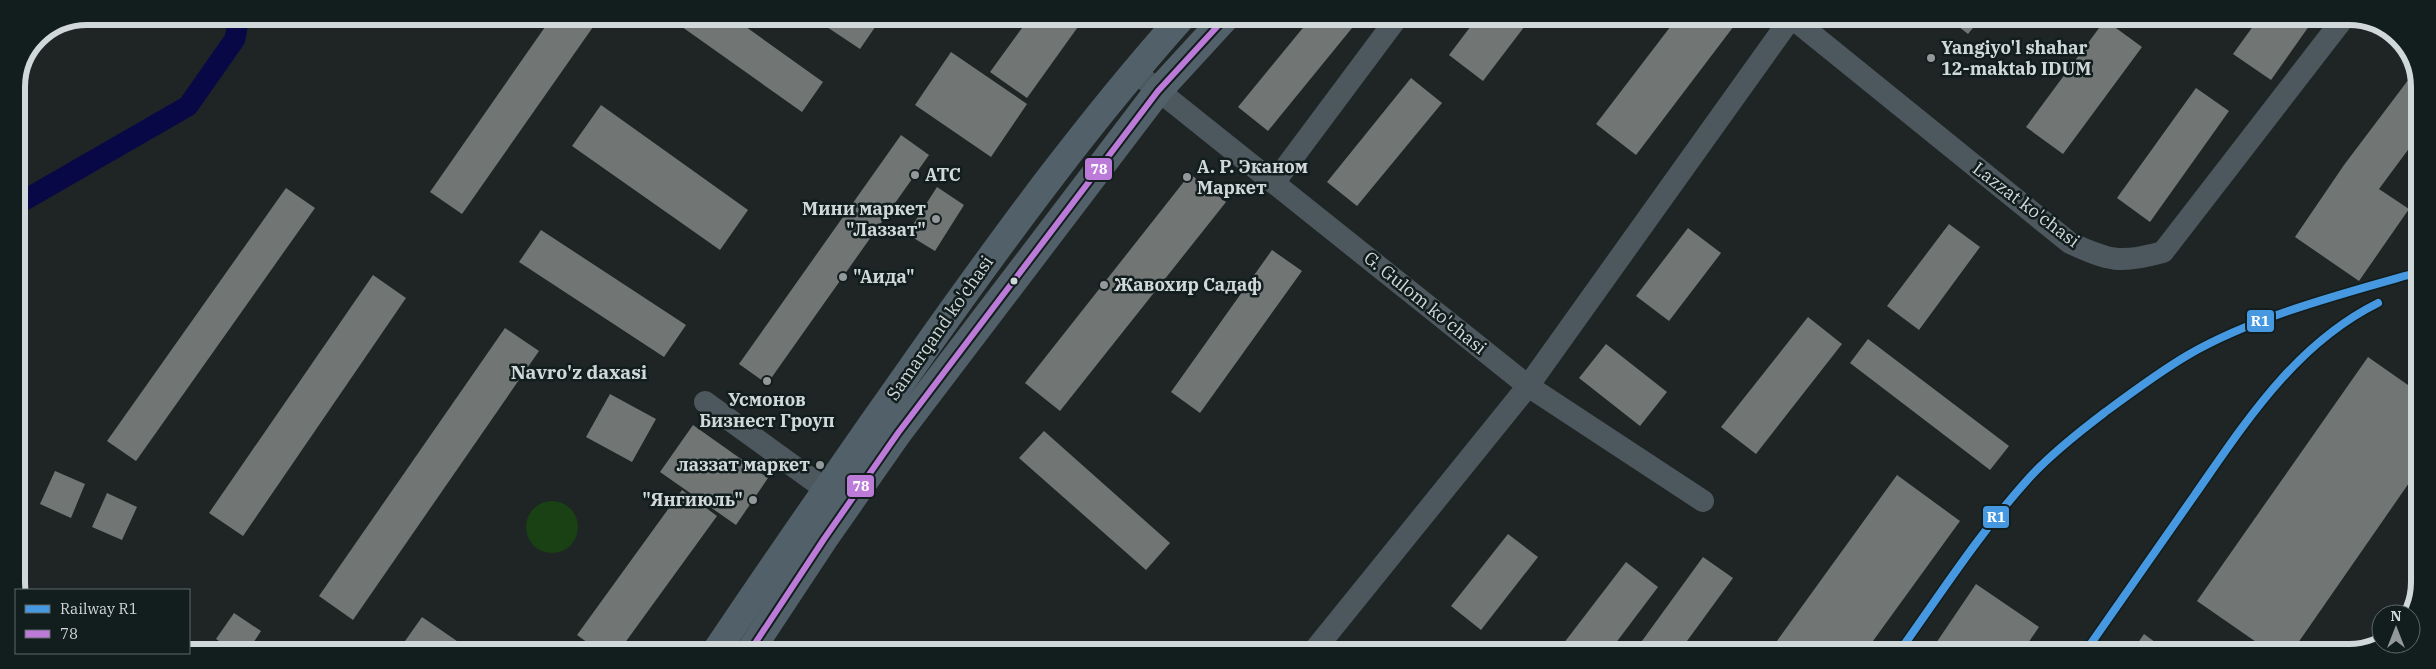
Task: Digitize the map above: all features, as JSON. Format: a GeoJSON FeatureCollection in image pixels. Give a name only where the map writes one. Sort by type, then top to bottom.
{"type":"FeatureCollection","features":[{"type":"Feature","properties":{"kind":"main road","name":"Samarqand ko'chasi"},"geometry":{"type":"LineString","coordinates":[[721,644],[825,489],[1028,205],[1134,71],[1175,25]]}},
{"type":"Feature","properties":{"kind":"main road","name":"Samarqand ko'chasi"},"geometry":{"type":"LineString","coordinates":[[755,644],[824,538],[898,433],[1158,91],[1219,25]]}},
{"type":"Feature","properties":{"kind":"street"},"geometry":{"type":"LineString","coordinates":[[1274,183],[1392,25]]}},
{"type":"Feature","properties":{"kind":"street"},"geometry":{"type":"LineString","coordinates":[[1319,644],[1528,386],[1786,25]]}},
{"type":"Feature","properties":{"kind":"street","name":"Lazzat ko'chasi"},"geometry":{"type":"LineString","coordinates":[[1800,25],[2070,243],[2104,258],[2134,260],[2163,252],[2338,25]]}},
{"type":"Feature","properties":{"kind":"street","name":"G. Gulom ko'chasi"},"geometry":{"type":"LineString","coordinates":[[1134,71],[1528,386],[1703,501]]}},
{"type":"Feature","properties":{"kind":"street"},"geometry":{"type":"LineString","coordinates":[[705,402],[825,489]]}},
{"type":"Feature","properties":{"kind":"green space"},"geometry":{"type":"Polygon","coordinates":[[[547,501],[557,501],[571,508],[578,522],[578,532],[571,546],[557,553],[547,553],[537,549],[530,542],[526,532],[526,522],[530,512],[537,505],[547,501]]]}},
{"type":"Feature","properties":{"kind":"building"},"geometry":{"type":"Polygon","coordinates":[[[546,25],[594,25],[462,214],[430,192],[546,25]]]}},
{"type":"Feature","properties":{"kind":"building"},"geometry":{"type":"Polygon","coordinates":[[[679,25],[743,25],[823,82],[802,112],[679,25]]]}},
{"type":"Feature","properties":{"kind":"building"},"geometry":{"type":"Polygon","coordinates":[[[824,25],[876,25],[860,49],[824,25]]]}},
{"type":"Feature","properties":{"kind":"building"},"geometry":{"type":"Polygon","coordinates":[[[1024,25],[1079,25],[1027,98],[990,72],[1024,25]]]}},
{"type":"Feature","properties":{"kind":"building"},"geometry":{"type":"Polygon","coordinates":[[[1305,25],[1348,25],[1352,28],[1268,131],[1238,107],[1305,25]]]}},
{"type":"Feature","properties":{"kind":"building"},"geometry":{"type":"Polygon","coordinates":[[[1472,25],[1526,25],[1483,81],[1449,55],[1472,25]]]}},
{"type":"Feature","properties":{"kind":"building"},"geometry":{"type":"Polygon","coordinates":[[[1672,25],[1735,25],[1636,155],[1596,124],[1672,25]]]}},
{"type":"Feature","properties":{"kind":"building"},"geometry":{"type":"Polygon","coordinates":[[[1957,25],[1975,25],[1968,34],[1957,25]]]}},
{"type":"Feature","properties":{"kind":"building"},"geometry":{"type":"Polygon","coordinates":[[[2101,25],[2112,25],[2142,47],[2063,154],[2026,127],[2101,25]]]}},
{"type":"Feature","properties":{"kind":"building"},"geometry":{"type":"Polygon","coordinates":[[[2254,25],[2310,25],[2271,80],[2233,54],[2254,25]]]}},
{"type":"Feature","properties":{"kind":"building"},"geometry":{"type":"Polygon","coordinates":[[[951,52],[1027,104],[991,157],[915,105],[951,52]]]}},
{"type":"Feature","properties":{"kind":"building"},"geometry":{"type":"Polygon","coordinates":[[[2410,77],[2411,146],[2379,189],[2409,209],[2359,281],[2295,237],[2344,165],[2410,77]]]}},
{"type":"Feature","properties":{"kind":"building"},"geometry":{"type":"Polygon","coordinates":[[[1411,78],[1442,103],[1357,206],[1327,182],[1411,78]]]}},
{"type":"Feature","properties":{"kind":"building"},"geometry":{"type":"Polygon","coordinates":[[[2196,88],[2229,111],[2150,222],[2117,198],[2196,88]]]}},
{"type":"Feature","properties":{"kind":"building"},"geometry":{"type":"Polygon","coordinates":[[[601,105],[748,210],[720,250],[572,146],[601,105]]]}},
{"type":"Feature","properties":{"kind":"building"},"geometry":{"type":"Polygon","coordinates":[[[901,135],[929,155],[767,384],[739,364],[901,135]]]}},
{"type":"Feature","properties":{"kind":"building"},"geometry":{"type":"Polygon","coordinates":[[[1190,174],[1226,202],[1060,411],[1025,383],[1190,174]]]}},
{"type":"Feature","properties":{"kind":"building","name":"Мини маркет \"Лаззат\""},"geometry":{"type":"Polygon","coordinates":[[[937,187],[964,205],[935,251],[907,234],[937,187]]]}},
{"type":"Feature","properties":{"kind":"building"},"geometry":{"type":"Polygon","coordinates":[[[286,188],[315,208],[136,461],[107,441],[286,188]]]}},
{"type":"Feature","properties":{"kind":"building"},"geometry":{"type":"Polygon","coordinates":[[[1949,224],[1980,247],[1919,330],[1887,306],[1949,224]]]}},
{"type":"Feature","properties":{"kind":"building"},"geometry":{"type":"Polygon","coordinates":[[[1688,228],[1721,253],[1669,321],[1636,296],[1688,228]]]}},
{"type":"Feature","properties":{"kind":"building"},"geometry":{"type":"Polygon","coordinates":[[[541,230],[686,325],[664,357],[519,262],[541,230]]]}},
{"type":"Feature","properties":{"kind":"building"},"geometry":{"type":"Polygon","coordinates":[[[1272,250],[1302,271],[1200,413],[1171,392],[1272,250]]]}},
{"type":"Feature","properties":{"kind":"building"},"geometry":{"type":"Polygon","coordinates":[[[373,275],[406,298],[243,536],[209,513],[373,275]]]}},
{"type":"Feature","properties":{"kind":"building"},"geometry":{"type":"Polygon","coordinates":[[[1808,317],[1842,344],[1756,454],[1721,427],[1808,317]]]}},
{"type":"Feature","properties":{"kind":"building"},"geometry":{"type":"Polygon","coordinates":[[[505,328],[539,351],[353,620],[319,596],[505,328]]]}},
{"type":"Feature","properties":{"kind":"building"},"geometry":{"type":"Polygon","coordinates":[[[1868,339],[2009,446],[1990,470],[1850,363],[1868,339]]]}},
{"type":"Feature","properties":{"kind":"building"},"geometry":{"type":"Polygon","coordinates":[[[1606,344],[1667,392],[1640,426],[1579,378],[1606,344]]]}},
{"type":"Feature","properties":{"kind":"building"},"geometry":{"type":"Polygon","coordinates":[[[2368,357],[2411,387],[2411,480],[2297,644],[2259,644],[2197,601],[2368,357]]]}},
{"type":"Feature","properties":{"kind":"building"},"geometry":{"type":"Polygon","coordinates":[[[610,394],[656,419],[632,462],[586,437],[610,394]]]}},
{"type":"Feature","properties":{"kind":"building"},"geometry":{"type":"Polygon","coordinates":[[[693,425],[768,478],[736,525],[660,472],[693,425]]]}},
{"type":"Feature","properties":{"kind":"building"},"geometry":{"type":"Polygon","coordinates":[[[1044,431],[1170,543],[1146,570],[1019,458],[1044,431]]]}},
{"type":"Feature","properties":{"kind":"building"},"geometry":{"type":"Polygon","coordinates":[[[55,471],[85,484],[71,518],[40,504],[55,471]]]}},
{"type":"Feature","properties":{"kind":"building"},"geometry":{"type":"Polygon","coordinates":[[[1897,475],[1960,521],[1871,644],[1775,644],[1897,475]]]}},
{"type":"Feature","properties":{"kind":"building"},"geometry":{"type":"Polygon","coordinates":[[[682,490],[717,516],[624,644],[589,644],[577,635],[682,490]]]}},
{"type":"Feature","properties":{"kind":"building"},"geometry":{"type":"Polygon","coordinates":[[[107,493],[137,507],[122,540],[92,527],[107,493]]]}},
{"type":"Feature","properties":{"kind":"building"},"geometry":{"type":"Polygon","coordinates":[[[1508,534],[1538,557],[1481,630],[1451,606],[1508,534]]]}},
{"type":"Feature","properties":{"kind":"building"},"geometry":{"type":"Polygon","coordinates":[[[1703,557],[1733,578],[1685,644],[1640,644],[1703,557]]]}},
{"type":"Feature","properties":{"kind":"building"},"geometry":{"type":"Polygon","coordinates":[[[1626,562],[1658,587],[1615,644],[1563,644],[1626,562]]]}},
{"type":"Feature","properties":{"kind":"building"},"geometry":{"type":"Polygon","coordinates":[[[1976,584],[2039,627],[2027,644],[1935,644],[1976,584]]]}},
{"type":"Feature","properties":{"kind":"building"},"geometry":{"type":"Polygon","coordinates":[[[234,613],[261,631],[253,644],[224,644],[216,639],[234,613]]]}},
{"type":"Feature","properties":{"kind":"building"},"geometry":{"type":"Polygon","coordinates":[[[422,617],[461,644],[403,644],[422,617]]]}},
{"type":"Feature","properties":{"kind":"building"},"geometry":{"type":"Polygon","coordinates":[[[2144,634],[2158,644],[2137,644],[2144,634]]]}},
{"type":"Feature","properties":{"kind":"waterway"},"geometry":{"type":"LineString","coordinates":[[25,200],[188,106],[235,39],[237,25]]}},
{"type":"Feature","properties":{"kind":"rail line","name":"R1"},"geometry":{"type":"LineString","coordinates":[[1905,644],[1978,541],[2030,477],[2066,443],[2124,398],[2188,355],[2214,341],[2271,317],[2411,274]]}},
{"type":"Feature","properties":{"kind":"rail line","name":"R1"},"geometry":{"type":"LineString","coordinates":[[2091,644],[2233,441],[2274,388],[2321,340],[2348,320],[2378,303]]}},
{"type":"Feature","properties":{"kind":"transit line","name":"78"},"geometry":{"type":"LineString","coordinates":[[755,644],[824,539],[898,433],[1158,91],[1219,25]]}},
{"type":"Feature","properties":{"kind":"place","name":"Yangiyo'l shahar 12-maktab IDUM"},"geometry":{"type":"Point","coordinates":[1931,58]}},
{"type":"Feature","properties":{"kind":"place","name":"АТС"},"geometry":{"type":"Point","coordinates":[915,175]}},
{"type":"Feature","properties":{"kind":"place","name":"А. Р. Эканом Маркет"},"geometry":{"type":"Point","coordinates":[1187,177]}},
{"type":"Feature","properties":{"kind":"place","name":"Мини маркет \"Лаззат\""},"geometry":{"type":"Point","coordinates":[936,219]}},
{"type":"Feature","properties":{"kind":"place","name":"\"Аида\""},"geometry":{"type":"Point","coordinates":[843,277]}},
{"type":"Feature","properties":{"kind":"place","name":"Жавохир Садаф"},"geometry":{"type":"Point","coordinates":[1104,285]}},
{"type":"Feature","properties":{"kind":"place","name":"Усмонов Бизнест Гроуп"},"geometry":{"type":"Point","coordinates":[767,381]}},
{"type":"Feature","properties":{"kind":"place","name":"лаззат маркет"},"geometry":{"type":"Point","coordinates":[820,465]}},
{"type":"Feature","properties":{"kind":"place","name":"\"Янгиюль\""},"geometry":{"type":"Point","coordinates":[753,500]}},
{"type":"Feature","properties":{"kind":"district","name":"Navro'z daxasi"},"geometry":{"type":"Point","coordinates":[579,372]}}]}
